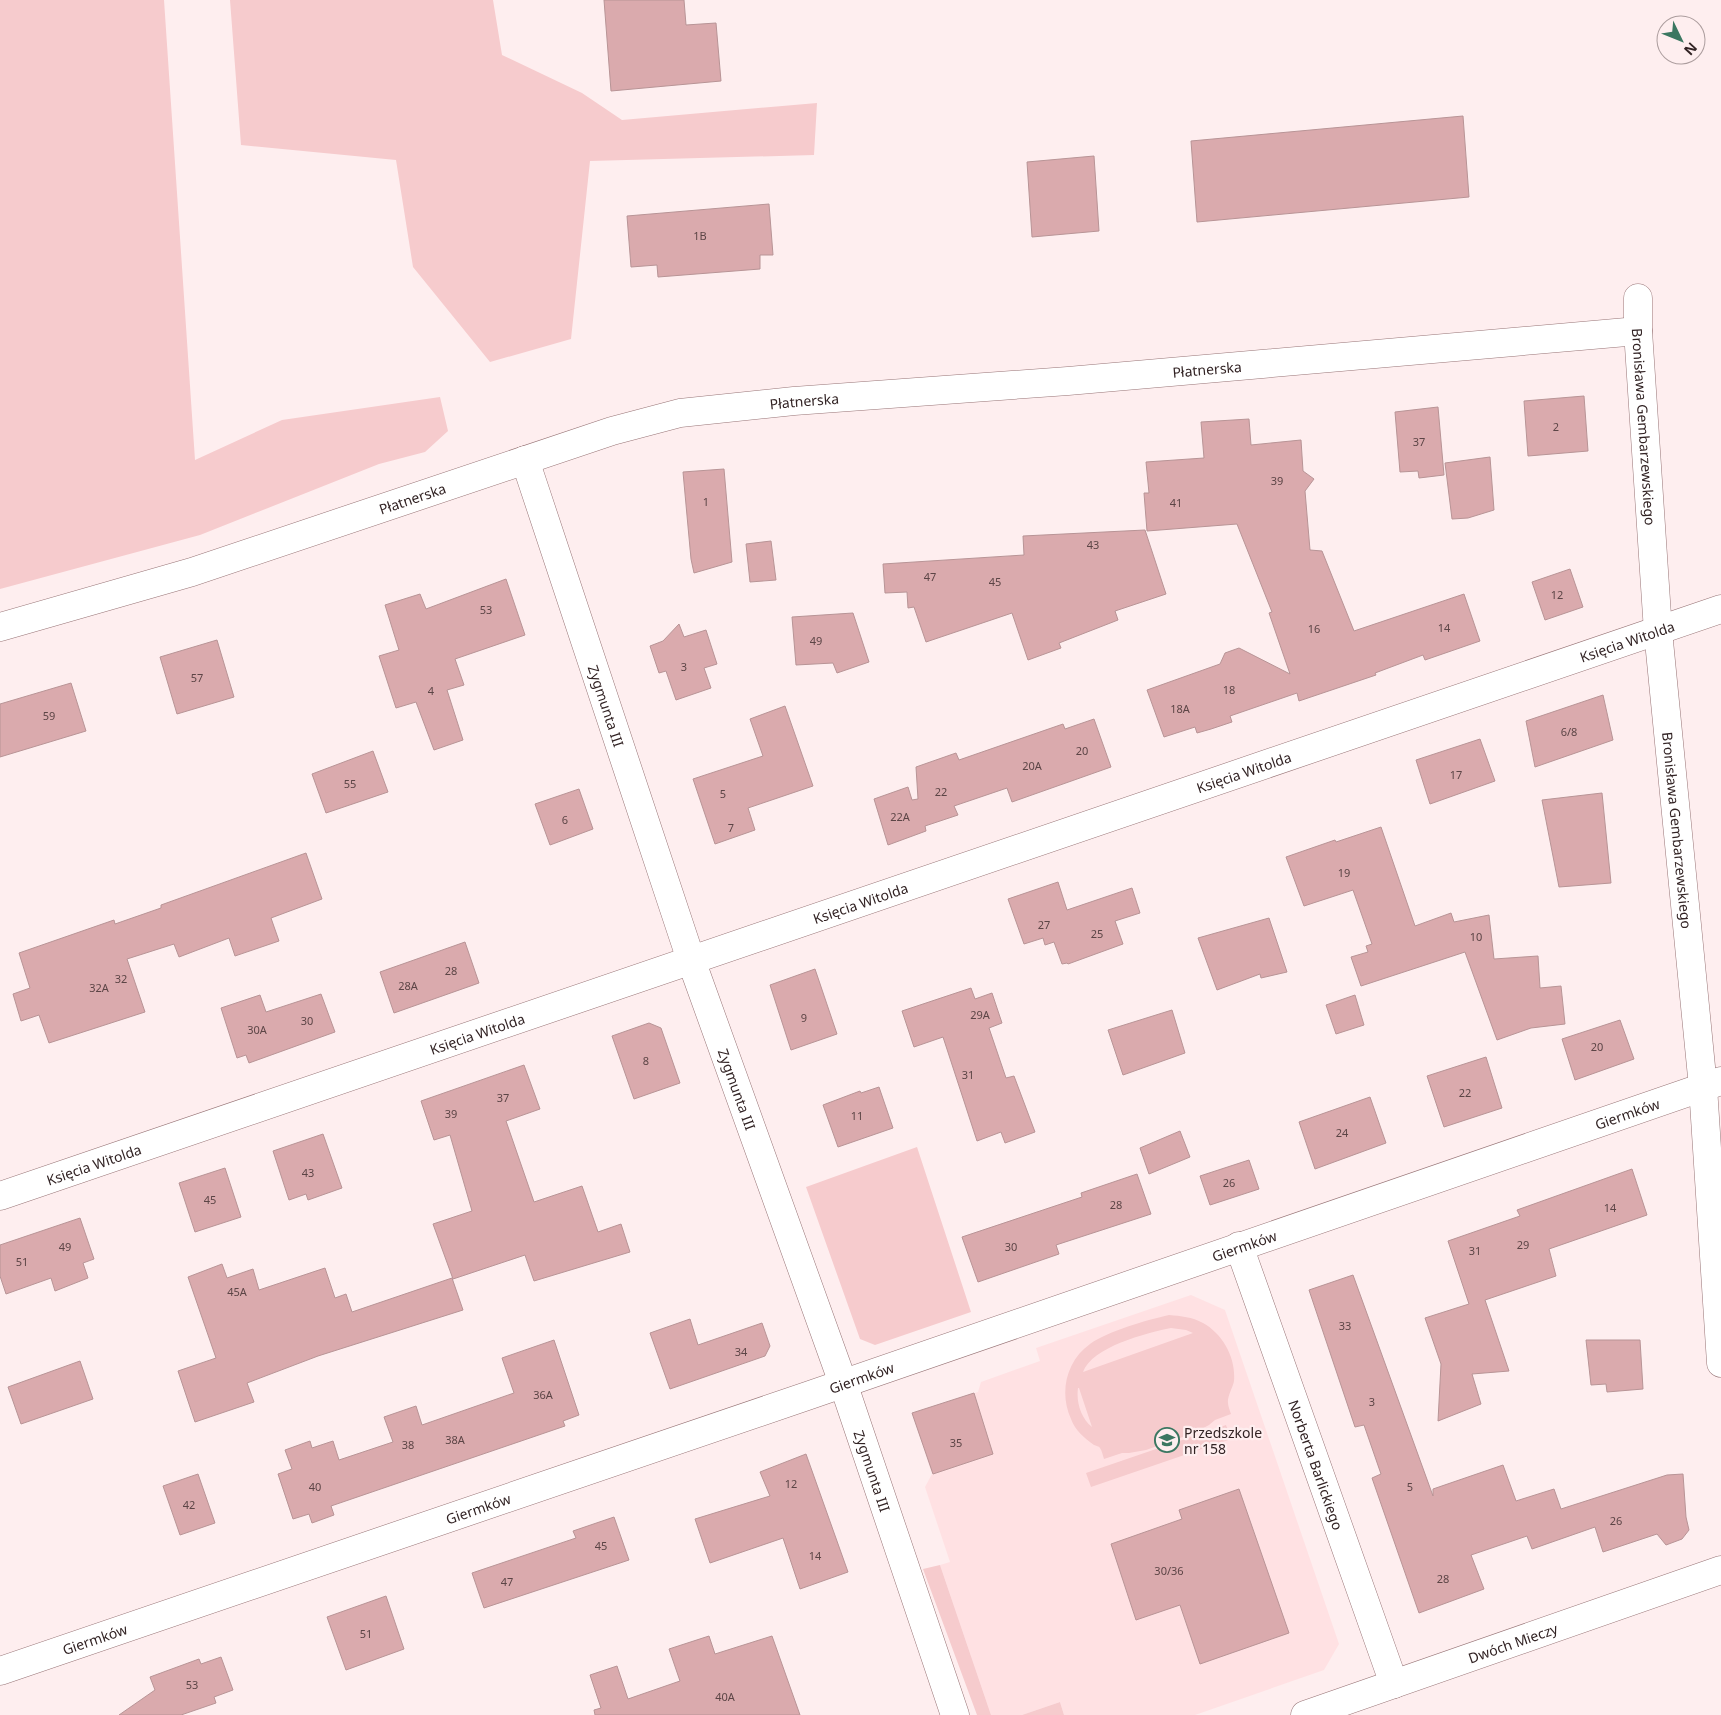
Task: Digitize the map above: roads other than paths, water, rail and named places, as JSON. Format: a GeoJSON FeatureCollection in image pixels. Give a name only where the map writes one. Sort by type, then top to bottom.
{"type":"FeatureCollection","features":[{"type":"Feature","properties":{"kind":"street","name":"Bronisława Gembarzewskiego"},"geometry":{"type":"LineString","coordinates":[[1638,298],[1638,331],[1658,631],[1712,1084],[1721,1363]]}},
{"type":"Feature","properties":{"kind":"street","name":"Płatnerska"},"geometry":{"type":"LineString","coordinates":[[0,627],[192,572],[612,431],[680,413],[1638,331]]}},
{"type":"Feature","properties":{"kind":"street","name":"Zygmunta III"},"geometry":{"type":"LineString","coordinates":[[525,460],[691,960],[844,1383],[955,1715]]}},
{"type":"Feature","properties":{"kind":"street","name":"Księcia Witolda"},"geometry":{"type":"LineString","coordinates":[[0,1196],[1721,609]]}},
{"type":"Feature","properties":{"kind":"street","name":"Giermków"},"geometry":{"type":"LineString","coordinates":[[0,1671],[1712,1084]]}},
{"type":"Feature","properties":{"kind":"street","name":"Norberta Barlickiego"},"geometry":{"type":"LineString","coordinates":[[1239,1246],[1394,1684]]}},
{"type":"Feature","properties":{"kind":"street","name":"Dwóch Mieczy"},"geometry":{"type":"LineString","coordinates":[[1305,1715],[1721,1570]]}},
{"type":"Feature","properties":{"kind":"place","name":"Przedszkole nr 158"},"geometry":{"type":"Point","coordinates":[1167,1440]}}]}
